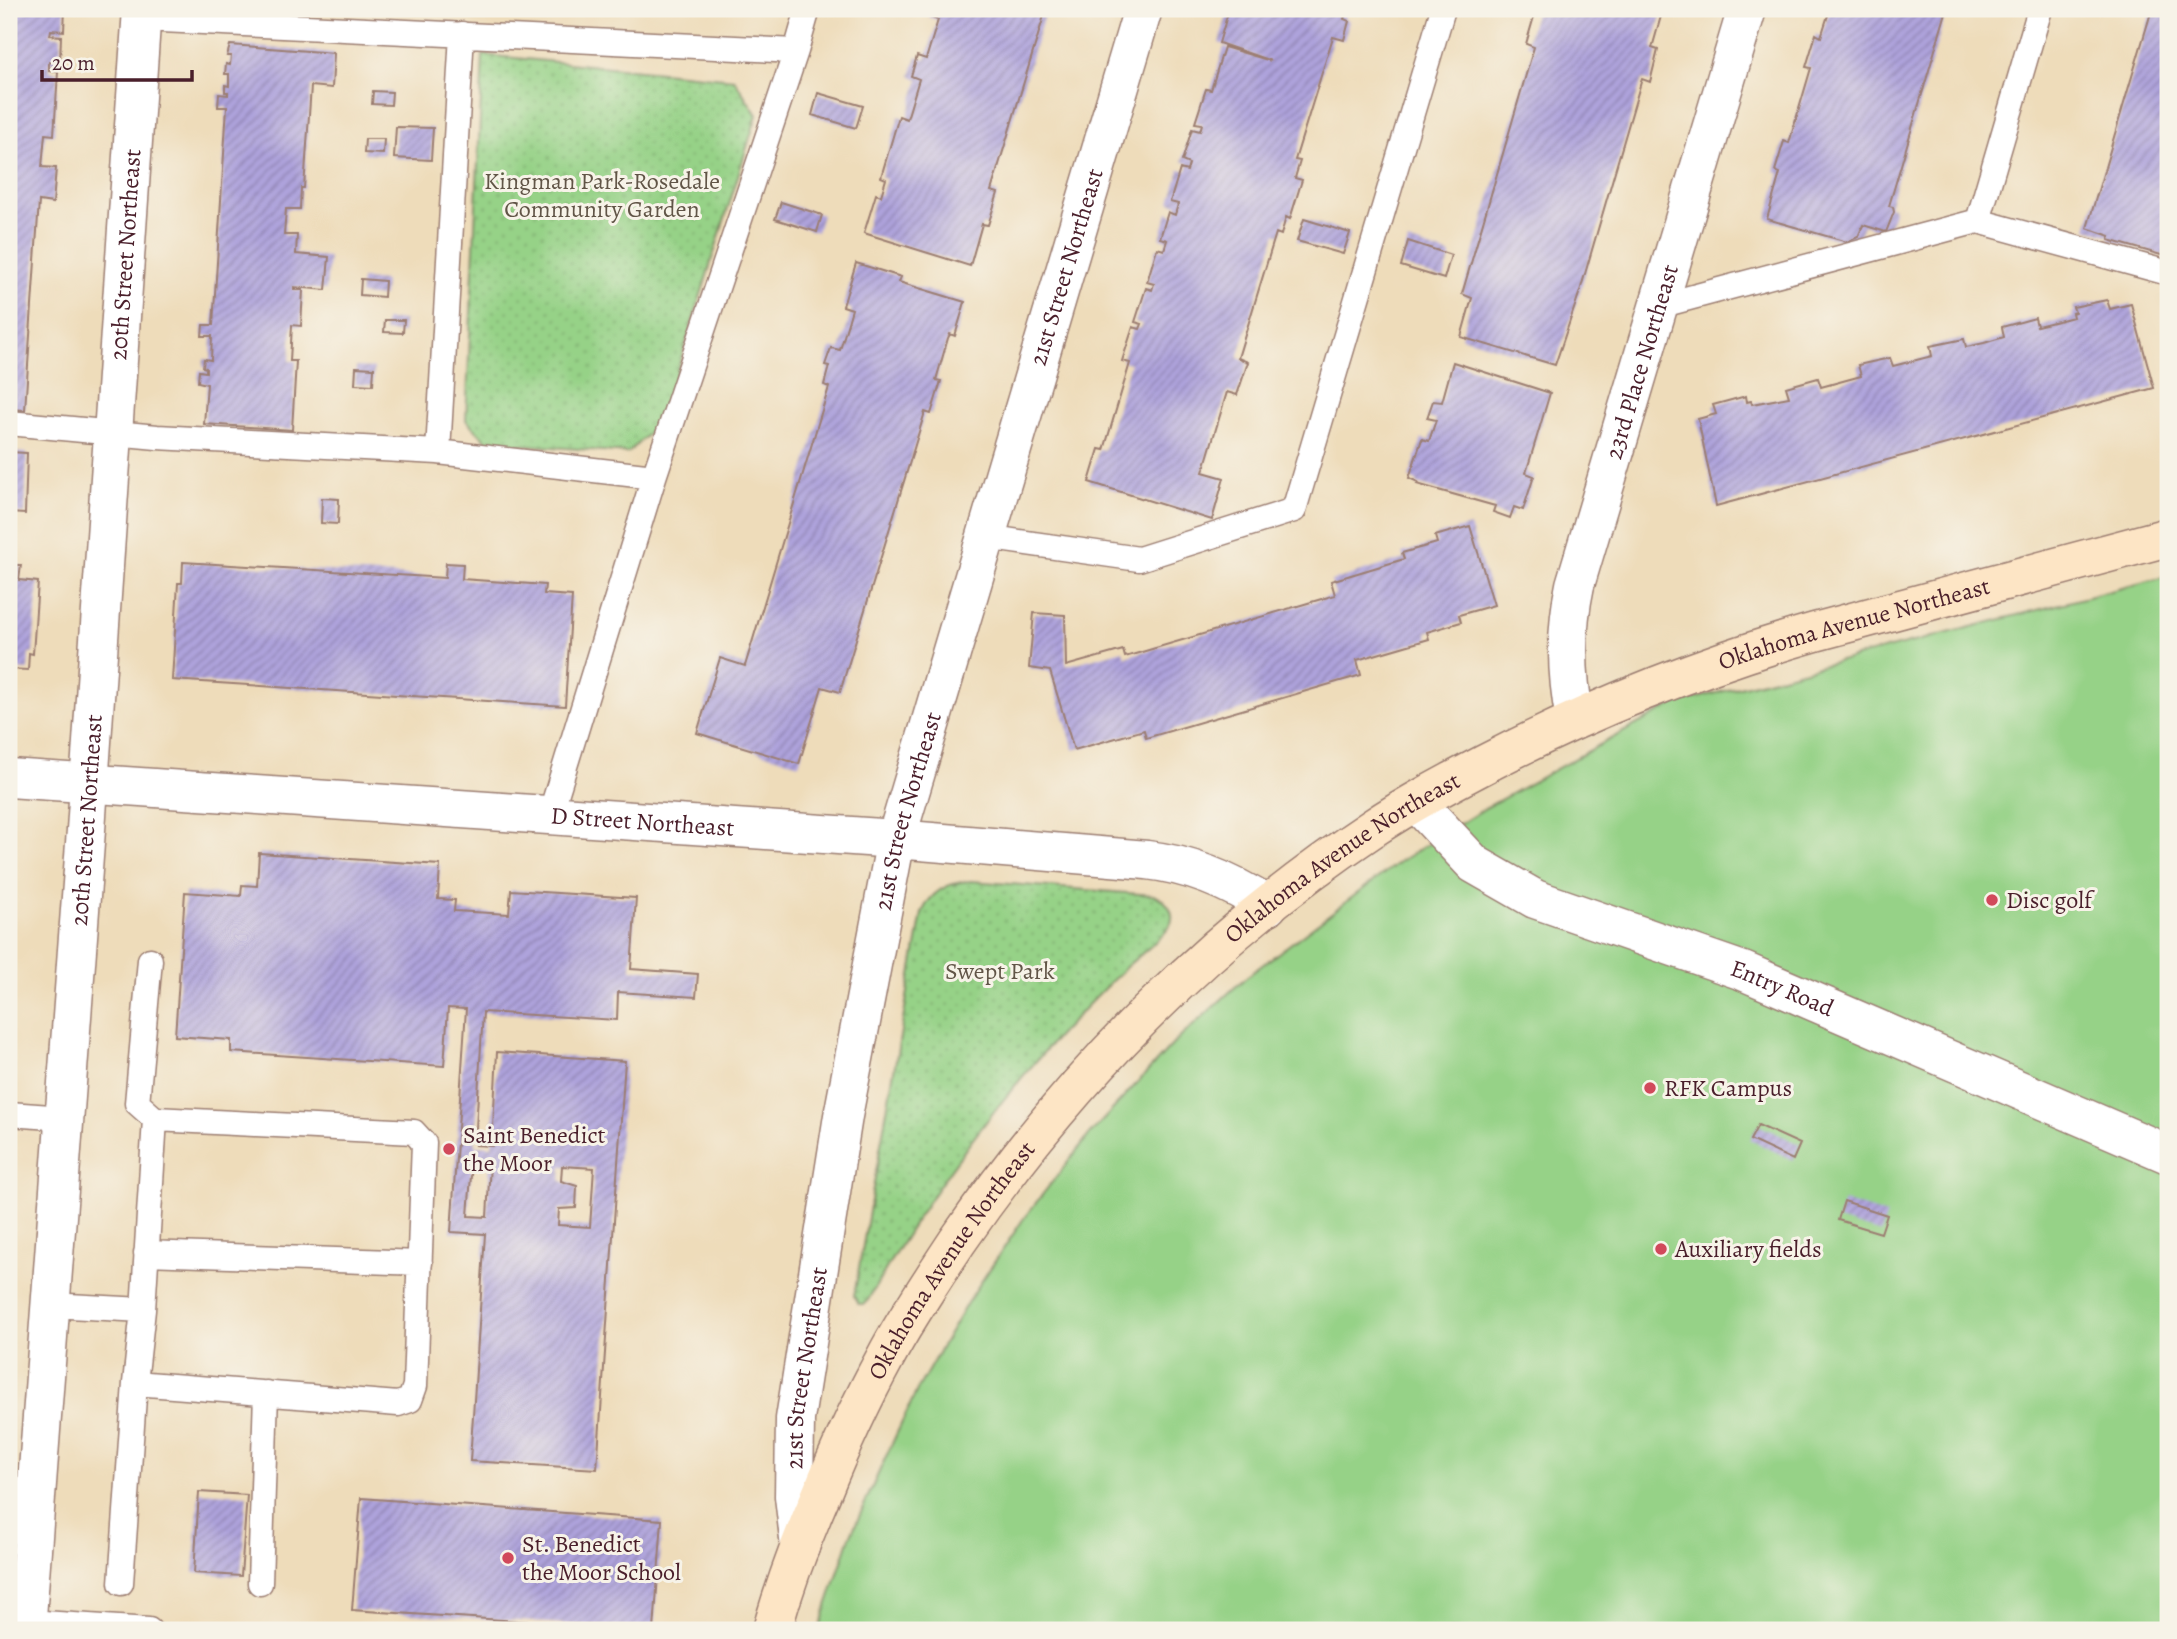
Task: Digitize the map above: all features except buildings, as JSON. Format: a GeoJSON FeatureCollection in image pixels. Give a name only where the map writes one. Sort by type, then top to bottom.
{"type":"FeatureCollection","features":[{"type":"Feature","properties":{"kind":"street","name":"21st Street Northeast"},"geometry":{"type":"LineString","coordinates":[[772,1630],[800,1546],[793,1483],[795,1419],[843,1116],[896,839],[1143,9]]}},
{"type":"Feature","properties":{"kind":"street","name":"23rd Place Northeast"},"geometry":{"type":"LineString","coordinates":[[1575,719],[1567,658],[1570,607],[1747,9]]}},
{"type":"Feature","properties":{"kind":"street","name":"20th Street Northeast"},"geometry":{"type":"LineString","coordinates":[[20,1624],[65,1118],[142,14]]}},
{"type":"Feature","properties":{"kind":"street","name":"Oklahoma Avenue Northeast"},"geometry":{"type":"LineString","coordinates":[[800,1546],[837,1455],[874,1378],[918,1301],[974,1218],[1050,1119],[1117,1043],[1198,964],[1268,906],[1374,828],[1416,802],[1542,735],[1656,685],[1762,648],[2168,537]]}},
{"type":"Feature","properties":{"kind":"street","name":"D Street Northeast"},"geometry":{"type":"LineString","coordinates":[[9,778],[896,839],[1167,862],[1214,876],[1242,889],[1268,906]]}},
{"type":"Feature","properties":{"kind":"street","name":"Entry Road"},"geometry":{"type":"LineString","coordinates":[[1416,802],[1474,864],[1535,899],[1743,971],[2168,1154]]}},
{"type":"Feature","properties":{"kind":"lane"},"geometry":{"type":"LineString","coordinates":[[550,815],[654,477],[808,9]]}},
{"type":"Feature","properties":{"kind":"lane"},"geometry":{"type":"LineString","coordinates":[[985,537],[1139,559],[1294,510],[1443,9]]}},
{"type":"Feature","properties":{"kind":"lane"},"geometry":{"type":"LineString","coordinates":[[1978,221],[2040,9]]}},
{"type":"Feature","properties":{"kind":"lane"},"geometry":{"type":"LineString","coordinates":[[142,14],[796,51]]}},
{"type":"Feature","properties":{"kind":"lane"},"geometry":{"type":"LineString","coordinates":[[438,452],[462,34]]}},
{"type":"Feature","properties":{"kind":"lane"},"geometry":{"type":"LineString","coordinates":[[1659,306],[1978,221],[2168,273]]}},
{"type":"Feature","properties":{"kind":"lane"},"geometry":{"type":"LineString","coordinates":[[9,423],[113,434],[438,452],[654,477]]}},
{"type":"Feature","properties":{"kind":"lane"},"geometry":{"type":"LineString","coordinates":[[135,1382],[398,1404],[410,1400],[415,1386],[420,1263],[424,1143],[415,1132],[155,1119],[137,1103],[150,961]]}},
{"type":"Feature","properties":{"kind":"lane"},"geometry":{"type":"LineString","coordinates":[[9,1114],[65,1118]]}},
{"type":"Feature","properties":{"kind":"lane"},"geometry":{"type":"LineString","coordinates":[[121,1583],[155,1119]]}},
{"type":"Feature","properties":{"kind":"lane"},"geometry":{"type":"LineString","coordinates":[[146,1253],[420,1263]]}},
{"type":"Feature","properties":{"kind":"lane"},"geometry":{"type":"LineString","coordinates":[[50,1305],[143,1310]]}},
{"type":"Feature","properties":{"kind":"lane"},"geometry":{"type":"LineString","coordinates":[[260,1583],[266,1392]]}},
{"type":"Feature","properties":{"kind":"lane"},"geometry":{"type":"LineString","coordinates":[[20,1624],[149,1630]]}},
{"type":"Feature","properties":{"kind":"green space","name":"Kingman Park-Rosedale Community Garden"},"geometry":{"type":"Polygon","coordinates":[[[483,55],[734,79],[757,115],[662,420],[628,453],[488,442],[466,420],[483,55]]]}},
{"type":"Feature","properties":{"kind":"green space","name":"RFK Campus"},"geometry":{"type":"Polygon","coordinates":[[[2168,576],[2168,1630],[819,1630],[850,1537],[883,1463],[917,1390],[967,1303],[1024,1218],[1090,1134],[1174,1043],[1245,978],[1399,862],[1487,807],[1674,704],[2168,576]]]}},
{"type":"Feature","properties":{"kind":"green space","name":"Swept Park"},"geometry":{"type":"Polygon","coordinates":[[[971,881],[1153,895],[1169,907],[1172,917],[1169,927],[1161,937],[1126,967],[1069,1025],[1000,1104],[952,1167],[868,1300],[864,1304],[858,1304],[854,1296],[922,913],[930,899],[942,889],[955,883],[971,881]]]}},
{"type":"Feature","properties":{"kind":"place","name":"Disc golf"},"geometry":{"type":"Point","coordinates":[1992,900]}},
{"type":"Feature","properties":{"kind":"place","name":"RFK Campus"},"geometry":{"type":"Point","coordinates":[1650,1088]}},
{"type":"Feature","properties":{"kind":"place","name":"Saint Benedict the Moor"},"geometry":{"type":"Point","coordinates":[449,1149]}},
{"type":"Feature","properties":{"kind":"place","name":"Auxiliary fields"},"geometry":{"type":"Point","coordinates":[1661,1249]}},
{"type":"Feature","properties":{"kind":"place","name":"St. Benedict the Moor School"},"geometry":{"type":"Point","coordinates":[508,1558]}}]}
